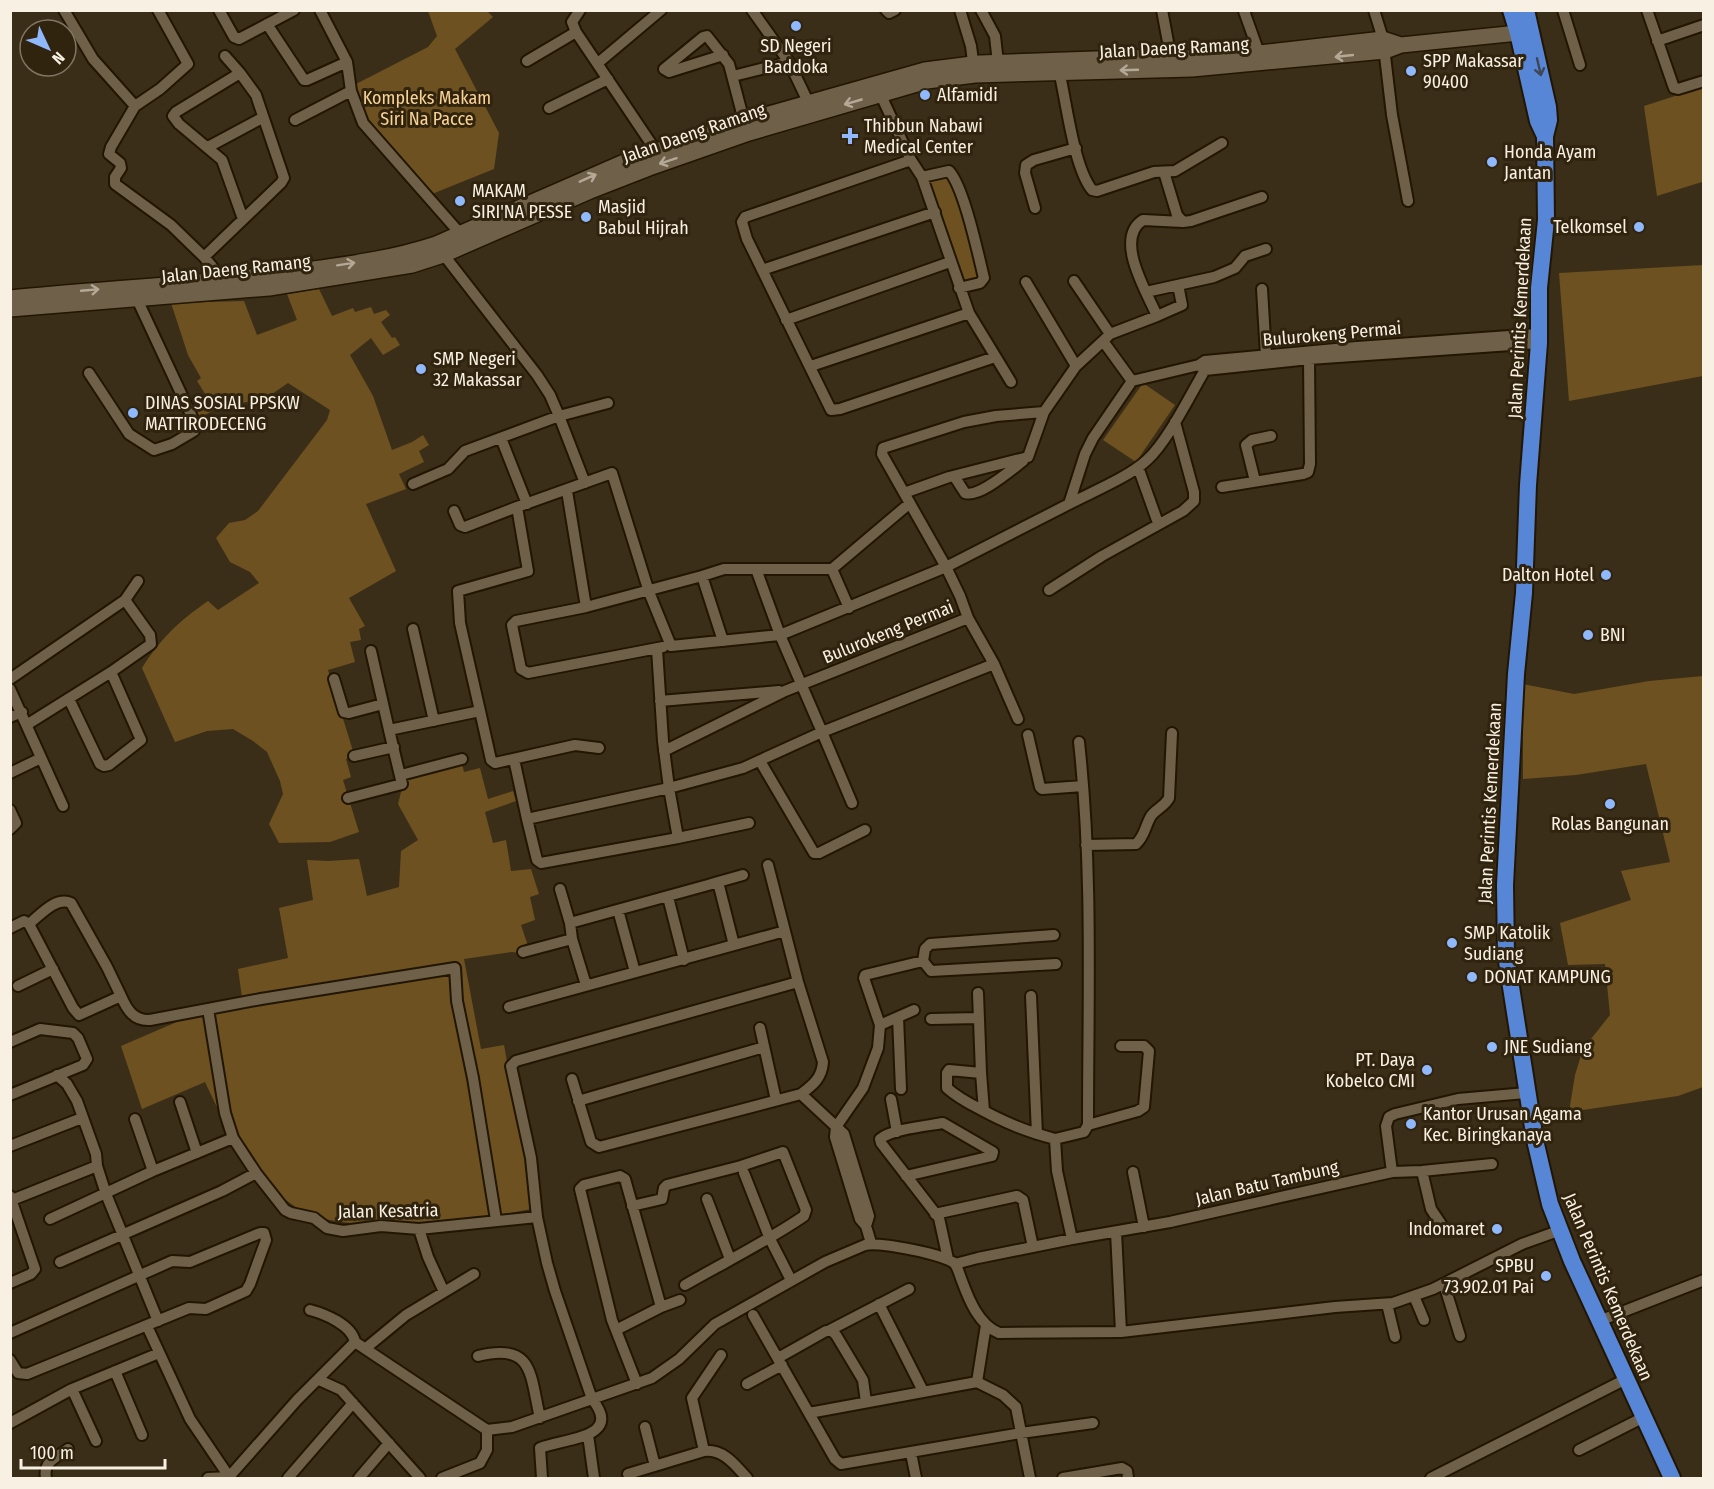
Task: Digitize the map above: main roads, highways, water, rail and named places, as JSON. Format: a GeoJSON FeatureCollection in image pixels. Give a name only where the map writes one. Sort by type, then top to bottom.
{"type":"FeatureCollection","features":[{"type":"Feature","properties":{"kind":"highway","name":"Jalan Perintis Kemerdekaan"},"geometry":{"type":"LineString","coordinates":[[1511,10],[1525,31]]}},
{"type":"Feature","properties":{"kind":"highway","name":"Jalan Perintis Kemerdekaan"},"geometry":{"type":"LineString","coordinates":[[1526,10],[1525,31],[1538,121],[1545,136],[1546,220],[1539,288],[1520,651],[1516,674],[1504,910],[1506,955],[1527,1093],[1544,1185],[1550,1204],[1572,1261],[1672,1479]]}},
{"type":"Feature","properties":{"kind":"main road","name":"Jalan Daeng Ramang"},"geometry":{"type":"LineString","coordinates":[[10,298],[137,299],[312,275],[412,265],[464,238],[627,169],[699,144],[744,120],[811,108],[878,89],[927,81],[998,63],[1058,67],[1192,69],[1384,45],[1525,31]]}},
{"type":"Feature","properties":{"kind":"main road","name":"Jalan Daeng Ramang"},"geometry":{"type":"LineString","coordinates":[[974,70],[1058,67],[1259,53],[1297,55]]}},
{"type":"Feature","properties":{"kind":"main road","name":"Jalan Daeng Ramang"},"geometry":{"type":"LineString","coordinates":[[627,169],[656,151],[749,133],[811,108]]}},
{"type":"Feature","properties":{"kind":"main road","name":"Jalan Daeng Ramang"},"geometry":{"type":"LineString","coordinates":[[10,309],[53,299],[226,286]]}},
{"type":"Feature","properties":{"kind":"place","name":"SD Negeri Baddoka"},"geometry":{"type":"Point","coordinates":[796,26]}},
{"type":"Feature","properties":{"kind":"place","name":"SPP Makassar 90400"},"geometry":{"type":"Point","coordinates":[1411,71]}},
{"type":"Feature","properties":{"kind":"place","name":"Alfamidi"},"geometry":{"type":"Point","coordinates":[925,95]}},
{"type":"Feature","properties":{"kind":"place","name":"Thibbun Nabawi Medical Center"},"geometry":{"type":"Point","coordinates":[850,136]}},
{"type":"Feature","properties":{"kind":"place","name":"Honda Ayam Jantan"},"geometry":{"type":"Point","coordinates":[1492,162]}},
{"type":"Feature","properties":{"kind":"place","name":"MAKAM SIRI'NA PESSE"},"geometry":{"type":"Point","coordinates":[460,201]}},
{"type":"Feature","properties":{"kind":"place","name":"Masjid Babul Hijrah"},"geometry":{"type":"Point","coordinates":[586,217]}},
{"type":"Feature","properties":{"kind":"place","name":"Telkomsel"},"geometry":{"type":"Point","coordinates":[1639,227]}},
{"type":"Feature","properties":{"kind":"place","name":"SMP Negeri 32 Makassar"},"geometry":{"type":"Point","coordinates":[421,369]}},
{"type":"Feature","properties":{"kind":"place","name":"DINAS SOSIAL PPSKW MATTIRODECENG"},"geometry":{"type":"Point","coordinates":[133,413]}},
{"type":"Feature","properties":{"kind":"place","name":"Dalton Hotel"},"geometry":{"type":"Point","coordinates":[1606,575]}},
{"type":"Feature","properties":{"kind":"place","name":"BNI"},"geometry":{"type":"Point","coordinates":[1588,635]}},
{"type":"Feature","properties":{"kind":"place","name":"Rolas Bangunan"},"geometry":{"type":"Point","coordinates":[1610,804]}},
{"type":"Feature","properties":{"kind":"place","name":"SMP Katolik Sudiang"},"geometry":{"type":"Point","coordinates":[1452,943]}},
{"type":"Feature","properties":{"kind":"place","name":"DONAT KAMPUNG"},"geometry":{"type":"Point","coordinates":[1472,977]}},
{"type":"Feature","properties":{"kind":"place","name":"JNE Sudiang"},"geometry":{"type":"Point","coordinates":[1492,1047]}},
{"type":"Feature","properties":{"kind":"place","name":"PT. Daya Kobelco CMI"},"geometry":{"type":"Point","coordinates":[1427,1070]}},
{"type":"Feature","properties":{"kind":"place","name":"Kantor Urusan Agama Kec. Biringkanaya"},"geometry":{"type":"Point","coordinates":[1411,1124]}},
{"type":"Feature","properties":{"kind":"place","name":"Indomaret"},"geometry":{"type":"Point","coordinates":[1497,1229]}},
{"type":"Feature","properties":{"kind":"place","name":"SPBU 73.902.01 Pai"},"geometry":{"type":"Point","coordinates":[1546,1276]}},
{"type":"Feature","properties":{"kind":"park label","name":"Kompleks Makam Siri Na Pacce"},"geometry":{"type":"Point","coordinates":[427,108]}}]}
